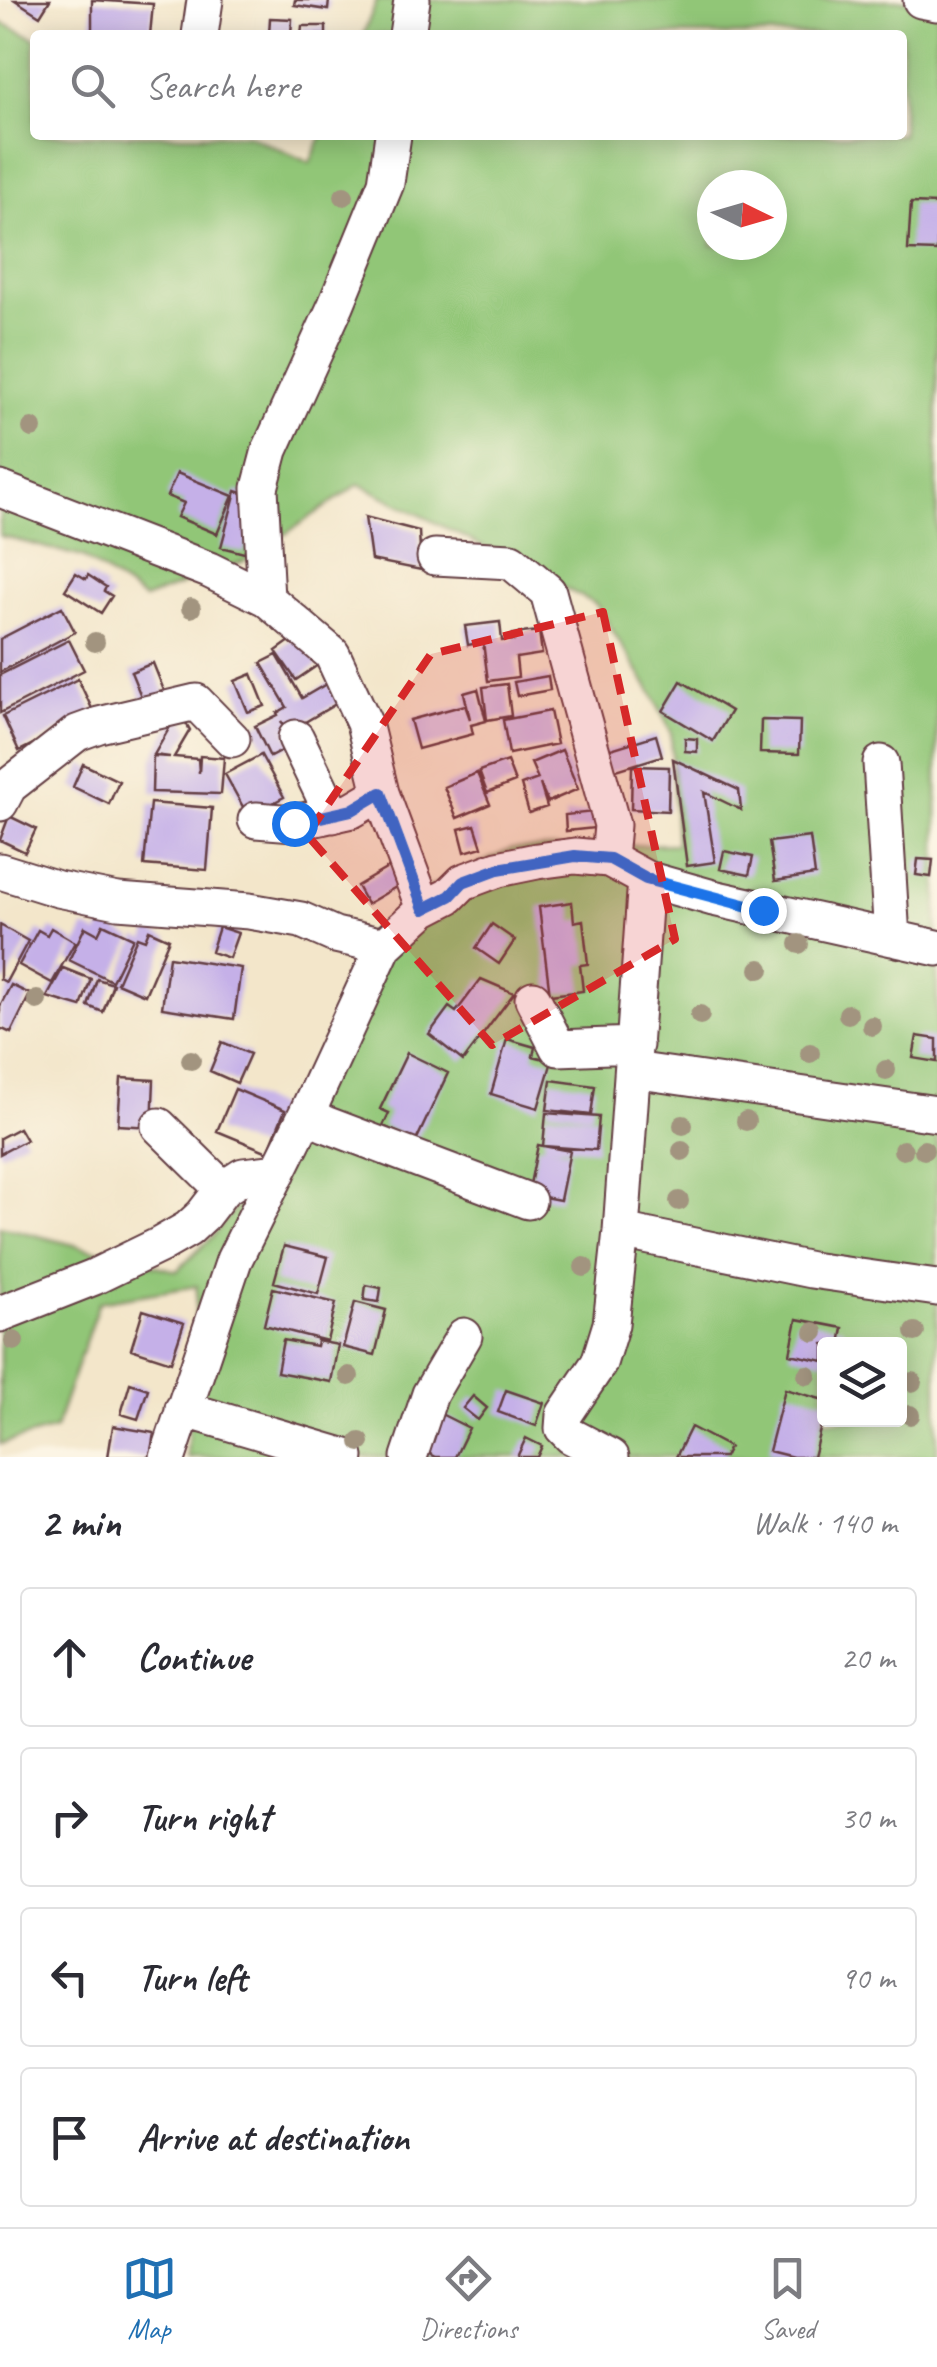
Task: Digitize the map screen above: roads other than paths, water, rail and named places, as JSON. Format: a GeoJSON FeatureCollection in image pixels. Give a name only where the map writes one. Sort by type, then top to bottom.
{"type":"FeatureCollection","features":[{"type":"Feature","properties":{"kind":"street"},"geometry":{"type":"LineString","coordinates":[[201,30],[206,0]]}},
{"type":"Feature","properties":{"kind":"street"},"geometry":{"type":"LineString","coordinates":[[408,30],[412,0]]}},
{"type":"Feature","properties":{"kind":"street"},"geometry":{"type":"LineString","coordinates":[[920,0],[937,3]]}},
{"type":"Feature","properties":{"kind":"street"},"geometry":{"type":"LineString","coordinates":[[266,598],[260,488],[270,450],[386,182],[392,140]]}},
{"type":"Feature","properties":{"kind":"street"},"geometry":{"type":"LineString","coordinates":[[0,489],[209,570],[266,598],[332,654],[364,723],[381,793],[424,909]]}},
{"type":"Feature","properties":{"kind":"street"},"geometry":{"type":"LineString","coordinates":[[436,557],[511,561],[548,592],[612,825],[610,859]]}},
{"type":"Feature","properties":{"kind":"street"},"geometry":{"type":"LineString","coordinates":[[0,803],[9,786],[77,733],[100,725],[196,702],[232,739]]}},
{"type":"Feature","properties":{"kind":"street"},"geometry":{"type":"LineString","coordinates":[[296,738],[333,815]]}},
{"type":"Feature","properties":{"kind":"street"},"geometry":{"type":"LineString","coordinates":[[881,763],[892,938]]}},
{"type":"Feature","properties":{"kind":"street"},"geometry":{"type":"LineString","coordinates":[[256,820],[294,823],[333,815],[352,810],[381,793]]}},
{"type":"Feature","properties":{"kind":"street"},"geometry":{"type":"LineString","coordinates":[[168,1457],[234,1260],[384,946],[424,909],[450,896],[463,882],[498,869],[575,856],[610,859],[646,879],[713,898],[937,948]]}},
{"type":"Feature","properties":{"kind":"street"},"geometry":{"type":"LineString","coordinates":[[0,871],[118,902],[249,911],[301,920],[335,934],[384,946]]}},
{"type":"Feature","properties":{"kind":"street"},"geometry":{"type":"LineString","coordinates":[[611,1457],[563,1428],[564,1415],[599,1362],[611,1324],[646,879]]}},
{"type":"Feature","properties":{"kind":"street"},"geometry":{"type":"LineString","coordinates":[[533,999],[558,1048],[634,1058],[937,1114]]}},
{"type":"Feature","properties":{"kind":"street"},"geometry":{"type":"LineString","coordinates":[[306,1115],[528,1202]]}},
{"type":"Feature","properties":{"kind":"street"},"geometry":{"type":"LineString","coordinates":[[160,1126],[223,1190]]}},
{"type":"Feature","properties":{"kind":"street"},"geometry":{"type":"LineString","coordinates":[[0,1314],[160,1246],[188,1229],[223,1190],[243,1176],[278,1172]]}},
{"type":"Feature","properties":{"kind":"street"},"geometry":{"type":"LineString","coordinates":[[620,1231],[811,1270],[937,1288]]}},
{"type":"Feature","properties":{"kind":"street"},"geometry":{"type":"LineString","coordinates":[[409,1457],[430,1394],[464,1336]]}},
{"type":"Feature","properties":{"kind":"street"},"geometry":{"type":"LineString","coordinates":[[183,1409],[346,1457]]}}]}
